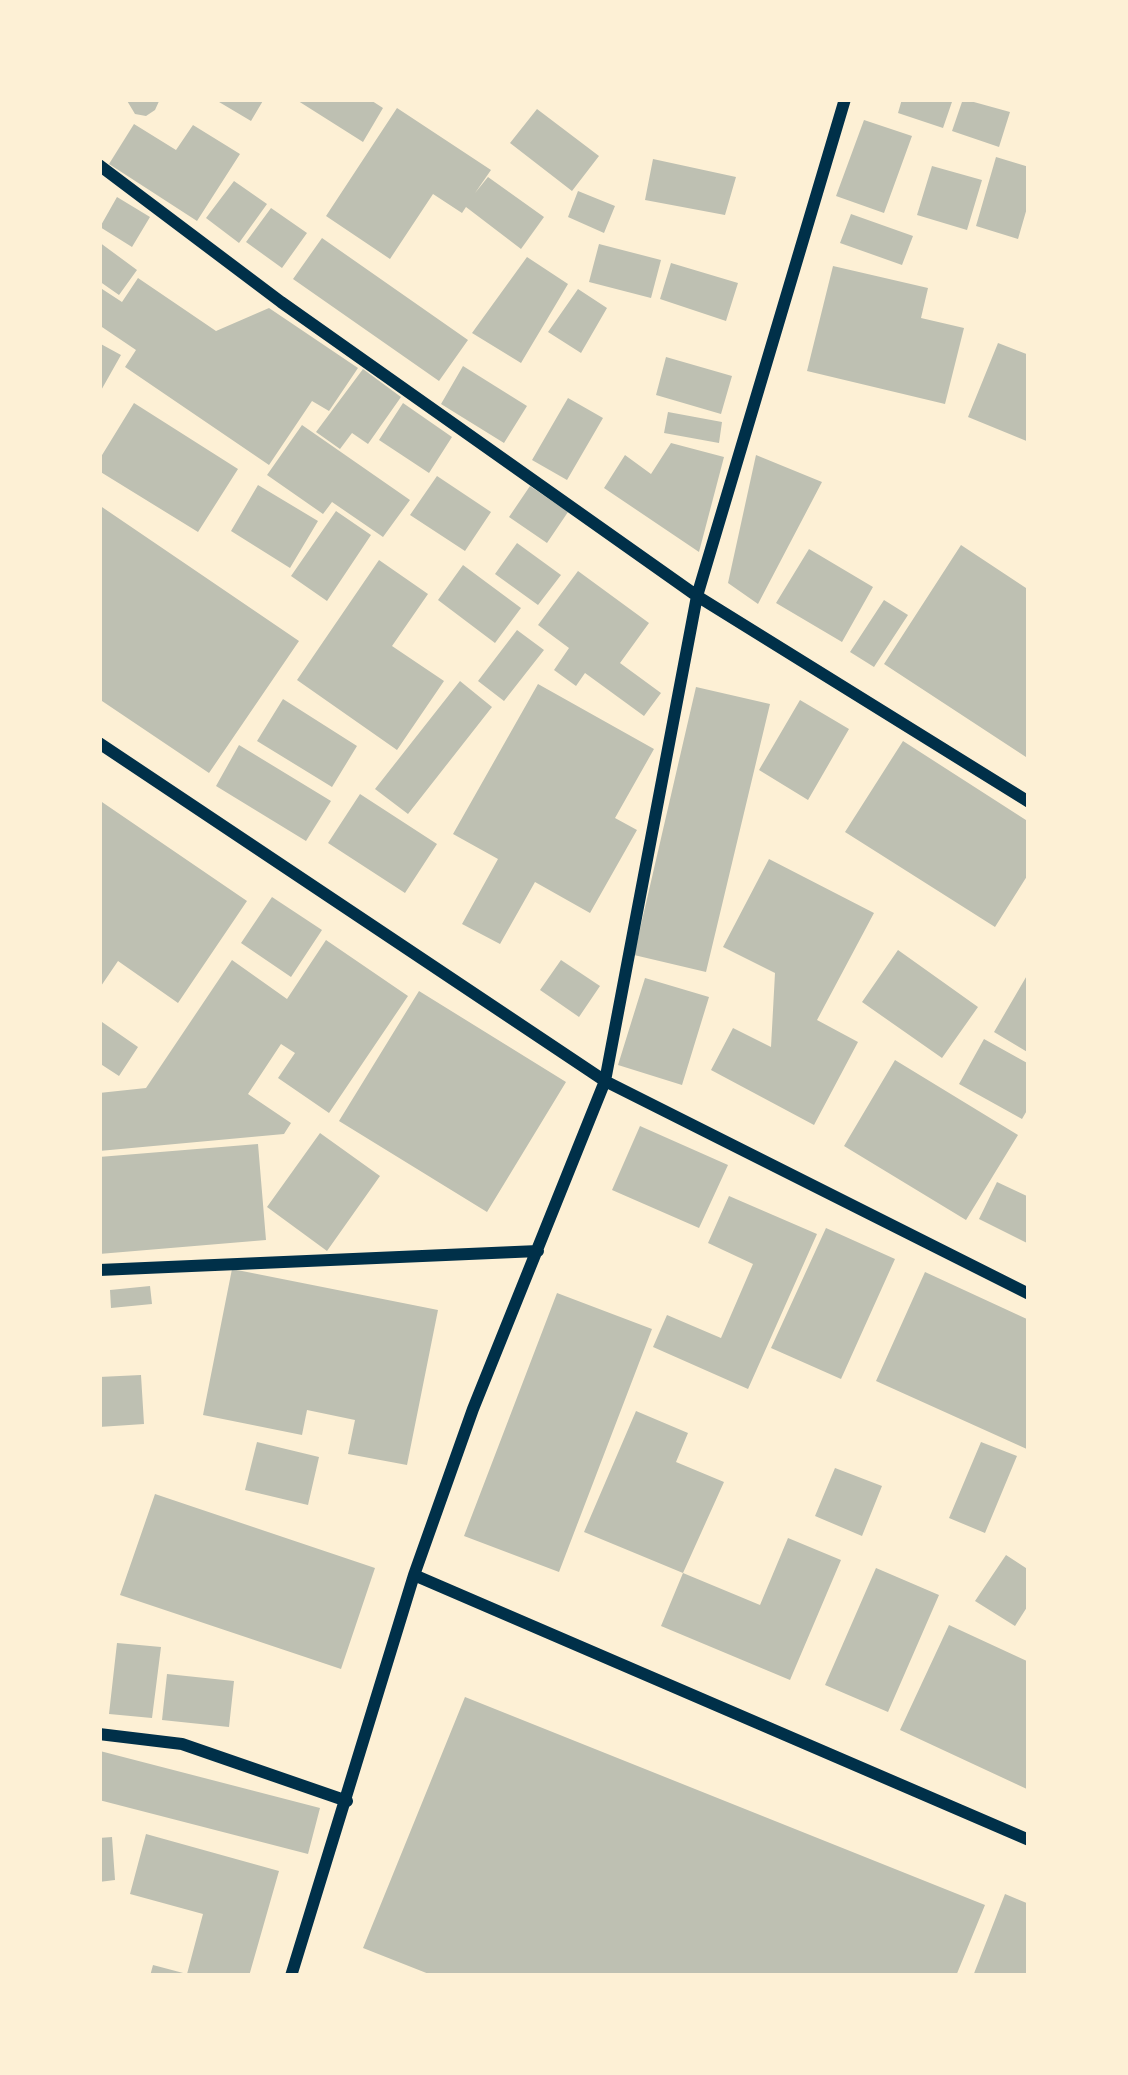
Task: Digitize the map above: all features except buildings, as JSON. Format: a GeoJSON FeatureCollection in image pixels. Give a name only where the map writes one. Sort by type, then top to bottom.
{"type":"FeatureCollection","features":[{"type":"Feature","properties":{"kind":"street"},"geometry":{"type":"LineString","coordinates":[[297,1974],[414,1575],[473,1409],[604,1081],[698,596],[845,99]]}},
{"type":"Feature","properties":{"kind":"street"},"geometry":{"type":"LineString","coordinates":[[99,165],[281,302],[698,596],[1029,802]]}},
{"type":"Feature","properties":{"kind":"street"},"geometry":{"type":"LineString","coordinates":[[99,743],[604,1081],[1029,1294]]}},
{"type":"Feature","properties":{"kind":"street"},"geometry":{"type":"LineString","coordinates":[[99,1270],[538,1251]]}},
{"type":"Feature","properties":{"kind":"street"},"geometry":{"type":"LineString","coordinates":[[414,1575],[1029,1840]]}},
{"type":"Feature","properties":{"kind":"street"},"geometry":{"type":"LineString","coordinates":[[99,1734],[182,1744],[347,1801]]}}]}
